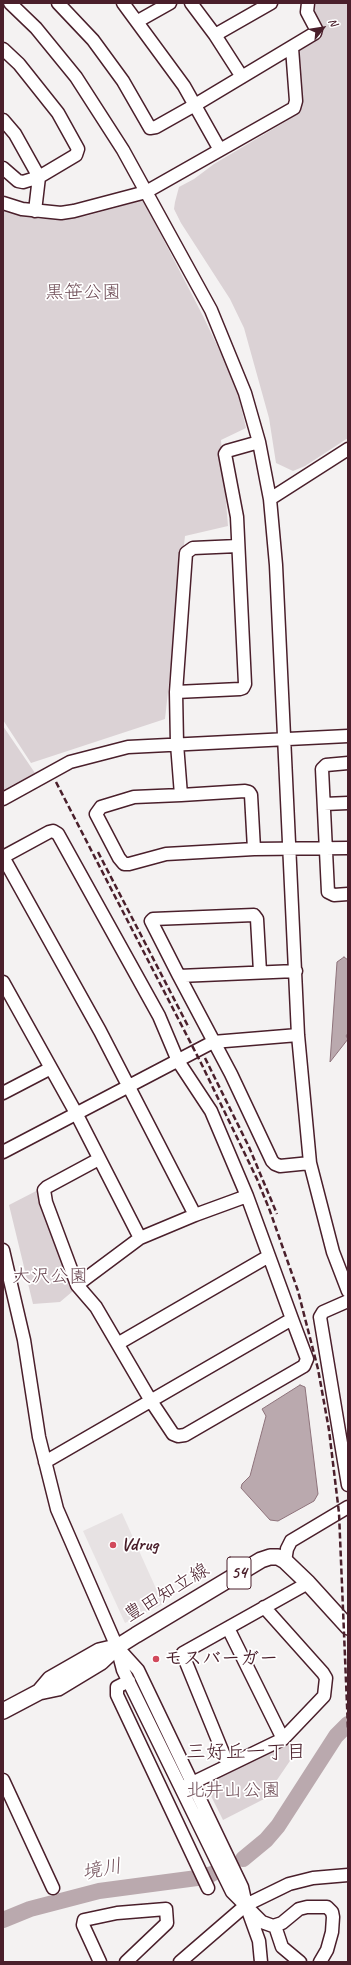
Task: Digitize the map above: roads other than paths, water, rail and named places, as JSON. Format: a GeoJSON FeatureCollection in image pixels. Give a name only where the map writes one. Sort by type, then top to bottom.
{"type":"FeatureCollection","features":[{"type":"Feature","properties":{"kind":"main road","name":"豊田知立線"},"geometry":{"type":"LineString","coordinates":[[3,1711],[39,1692],[50,1679],[99,1651],[117,1647],[261,1560],[278,1557],[285,1561]]}},
{"type":"Feature","properties":{"kind":"main road"},"geometry":{"type":"LineString","coordinates":[[285,1561],[308,1583],[348,1627]]}},
{"type":"Feature","properties":{"kind":"street"},"geometry":{"type":"LineString","coordinates":[[10,3],[36,28],[76,77],[122,150],[146,192],[211,310],[245,393],[259,442],[270,499],[276,565],[284,739],[291,848],[298,1035],[310,1162],[333,1252],[348,1292]]}},
{"type":"Feature","properties":{"kind":"street"},"geometry":{"type":"LineString","coordinates":[[58,3],[93,40],[123,81],[150,128],[156,127],[195,105],[315,33],[316,29],[307,12],[308,3]]}},
{"type":"Feature","properties":{"kind":"street"},"geometry":{"type":"LineString","coordinates":[[123,3],[138,21],[184,86],[220,150]]}},
{"type":"Feature","properties":{"kind":"street"},"geometry":{"type":"LineString","coordinates":[[138,21],[170,3]]}},
{"type":"Feature","properties":{"kind":"street"},"geometry":{"type":"LineString","coordinates":[[191,3],[215,35],[242,77]]}},
{"type":"Feature","properties":{"kind":"street"},"geometry":{"type":"LineString","coordinates":[[215,35],[271,3]]}},
{"type":"Feature","properties":{"kind":"street"},"geometry":{"type":"LineString","coordinates":[[3,203],[35,211],[52,213],[74,211],[146,192],[294,108],[296,101],[292,48]]}},
{"type":"Feature","properties":{"kind":"street"},"geometry":{"type":"LineString","coordinates":[[3,49],[19,64],[58,113],[78,149],[76,155],[39,177],[20,182],[3,168]]}},
{"type":"Feature","properties":{"kind":"street"},"geometry":{"type":"LineString","coordinates":[[3,120],[15,134],[39,177],[35,211]]}},
{"type":"Feature","properties":{"kind":"street"},"geometry":{"type":"LineString","coordinates":[[176,692],[243,688],[246,678],[237,517],[225,454],[227,450],[259,442]]}},
{"type":"Feature","properties":{"kind":"street"},"geometry":{"type":"LineString","coordinates":[[270,499],[348,449]]}},
{"type":"Feature","properties":{"kind":"street"},"geometry":{"type":"LineString","coordinates":[[181,795],[177,744],[176,692],[186,553],[193,548],[238,546]]}},
{"type":"Feature","properties":{"kind":"street"},"geometry":{"type":"LineString","coordinates":[[3,798],[70,762],[128,747],[348,736]]}},
{"type":"Feature","properties":{"kind":"street"},"geometry":{"type":"LineString","coordinates":[[348,763],[326,765],[322,769],[328,892],[334,895],[348,894]]}},
{"type":"Feature","properties":{"kind":"street"},"geometry":{"type":"LineString","coordinates":[[254,849],[251,795],[245,791],[134,797],[101,807],[97,810],[96,814],[119,858],[124,864],[130,864],[166,854],[326,846],[348,848]]}},
{"type":"Feature","properties":{"kind":"street"},"geometry":{"type":"LineString","coordinates":[[324,804],[348,803]]}},
{"type":"Feature","properties":{"kind":"street"},"geometry":{"type":"LineString","coordinates":[[99,1159],[44,1190],[46,1202],[77,1285],[96,1307],[151,1401],[173,1434],[178,1436],[185,1435],[304,1366],[307,1359],[247,1196],[211,1111],[178,1061],[159,1016],[58,834],[53,831],[3,857],[129,1085],[196,1215]]}},
{"type":"Feature","properties":{"kind":"street"},"geometry":{"type":"LineString","coordinates":[[260,972],[257,919],[254,915],[153,919],[151,923],[275,1164],[280,1166],[310,1162]]}},
{"type":"Feature","properties":{"kind":"street"},"geometry":{"type":"LineString","coordinates":[[179,976],[296,971]]}},
{"type":"Feature","properties":{"kind":"street"},"geometry":{"type":"LineString","coordinates":[[3,982],[76,1114],[140,1238]]}},
{"type":"Feature","properties":{"kind":"street"},"geometry":{"type":"LineString","coordinates":[[3,1152],[213,1042],[298,1035]]}},
{"type":"Feature","properties":{"kind":"street"},"geometry":{"type":"LineString","coordinates":[[3,1094],[51,1068]]}},
{"type":"Feature","properties":{"kind":"street"},"geometry":{"type":"LineString","coordinates":[[77,1285],[140,1238],[247,1196]]}},
{"type":"Feature","properties":{"kind":"street"},"geometry":{"type":"LineString","coordinates":[[3,1250],[24,1340],[39,1437],[57,1509],[117,1647],[123,1670],[187,1786]]}},
{"type":"Feature","properties":{"kind":"street"},"geometry":{"type":"LineString","coordinates":[[118,1343],[269,1256]]}},
{"type":"Feature","properties":{"kind":"street"},"geometry":{"type":"LineString","coordinates":[[348,1301],[323,1312],[320,1317],[348,1485]]}},
{"type":"Feature","properties":{"kind":"street"},"geometry":{"type":"LineString","coordinates":[[45,1462],[292,1319]]}},
{"type":"Feature","properties":{"kind":"street"},"geometry":{"type":"LineString","coordinates":[[285,1561],[287,1549],[291,1541],[348,1507]]}},
{"type":"Feature","properties":{"kind":"street"},"geometry":{"type":"LineString","coordinates":[[228,1765],[183,1655],[184,1653],[308,1583]]}},
{"type":"Feature","properties":{"kind":"street"},"geometry":{"type":"LineString","coordinates":[[187,1786],[283,1739],[324,1696],[326,1678],[323,1673],[264,1607]]}},
{"type":"Feature","properties":{"kind":"street"},"geometry":{"type":"LineString","coordinates":[[228,1628],[283,1739]]}},
{"type":"Feature","properties":{"kind":"street"},"geometry":{"type":"LineString","coordinates":[[117,1647],[138,1670],[232,1892],[266,1925],[275,1926],[282,1924],[299,1909],[327,1907],[332,1912],[332,1932],[320,1962]]}},
{"type":"Feature","properties":{"kind":"street"},"geometry":{"type":"LineString","coordinates":[[129,1681],[117,1687],[117,1695],[208,1888]]}},
{"type":"Feature","properties":{"kind":"street"},"geometry":{"type":"LineString","coordinates":[[3,1780],[53,1888]]}},
{"type":"Feature","properties":{"kind":"street"},"geometry":{"type":"LineString","coordinates":[[180,1962],[246,1905],[289,1884],[313,1878],[348,1875]]}},
{"type":"Feature","properties":{"kind":"street"},"geometry":{"type":"LineString","coordinates":[[246,1905],[259,1941],[261,1962]]}},
{"type":"Feature","properties":{"kind":"street"},"geometry":{"type":"LineString","coordinates":[[100,1962],[82,1925],[84,1920],[117,1913],[166,1909],[167,1923],[126,1962]]}},
{"type":"Feature","properties":{"kind":"street"},"geometry":{"type":"LineString","coordinates":[[275,1926],[282,1947],[300,1962]]}},
{"type":"Feature","properties":{"kind":"waterway","name":"境川"},"geometry":{"type":"LineString","coordinates":[[243,1859],[266,1840],[278,1826],[336,1736],[348,1724]]}},
{"type":"Feature","properties":{"kind":"waterway","name":"境川"},"geometry":{"type":"LineString","coordinates":[[3,1920],[30,1909],[99,1891],[197,1878],[212,1874]]}},
{"type":"Feature","properties":{"kind":"railway"},"geometry":{"type":"LineString","coordinates":[[56,782],[201,1063],[257,1179],[270,1211],[298,1291],[318,1369],[329,1430],[339,1513],[348,1729]]}},
{"type":"Feature","properties":{"kind":"railway"},"geometry":{"type":"LineString","coordinates":[[98,852],[189,1028]]}},
{"type":"Feature","properties":{"kind":"railway"},"geometry":{"type":"LineString","coordinates":[[205,1058],[249,1147],[277,1214]]}},
{"type":"Feature","properties":{"kind":"place","name":"Vdrug"},"geometry":{"type":"Point","coordinates":[113,1545]}},
{"type":"Feature","properties":{"kind":"place","name":"モスバーガー"},"geometry":{"type":"Point","coordinates":[156,1659]}},
{"type":"Feature","properties":{"kind":"district","name":"三好丘一丁目"},"geometry":{"type":"Point","coordinates":[246,1753]}},
{"type":"Feature","properties":{"kind":"park label","name":"黒笹公園"},"geometry":{"type":"Point","coordinates":[83,293]}},
{"type":"Feature","properties":{"kind":"park label","name":"大沢公園"},"geometry":{"type":"Point","coordinates":[50,1277]}},
{"type":"Feature","properties":{"kind":"park label","name":"北井山公園"},"geometry":{"type":"Point","coordinates":[233,1791]}}]}
